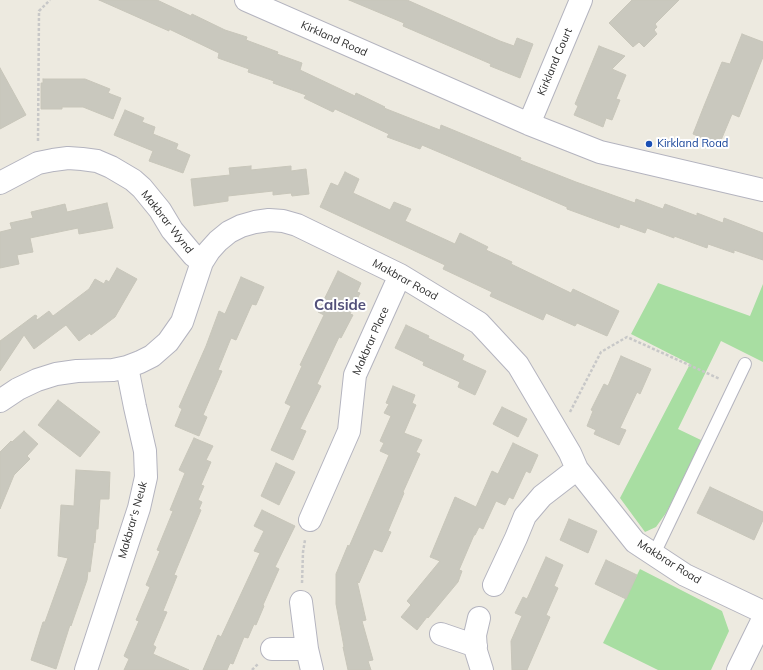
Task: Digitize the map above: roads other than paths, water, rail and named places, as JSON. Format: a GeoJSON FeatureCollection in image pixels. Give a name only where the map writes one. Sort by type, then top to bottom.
{"type":"FeatureCollection","features":[{"type":"Feature","properties":{"kind":"street","name":"Kirkland Road"},"geometry":{"type":"LineString","coordinates":[[247,0],[530,124],[600,152],[762,184]]}},
{"type":"Feature","properties":{"kind":"street","name":"Kirkland Court"},"geometry":{"type":"LineString","coordinates":[[530,124],[581,0]]}},
{"type":"Feature","properties":{"kind":"street","name":"Makbrar Wynd"},"geometry":{"type":"LineString","coordinates":[[0,183],[38,164],[60,159],[82,159],[97,162],[122,172],[142,188],[160,210],[172,230],[193,255],[202,262]]}},
{"type":"Feature","properties":{"kind":"street","name":"Makbrar Road"},"geometry":{"type":"LineString","coordinates":[[0,401],[18,389],[36,380],[56,374],[76,371],[112,370],[127,367],[152,356],[173,336],[185,315],[202,262],[213,246],[229,232],[241,226],[255,222],[276,221],[297,225],[400,275],[479,323],[518,365],[570,453],[577,469],[635,542],[685,575],[763,612]]}},
{"type":"Feature","properties":{"kind":"street","name":"Makbrar Place"},"geometry":{"type":"LineString","coordinates":[[310,520],[349,432],[355,375],[400,275]]}},
{"type":"Feature","properties":{"kind":"street","name":"Makbrar's Neuk"},"geometry":{"type":"LineString","coordinates":[[86,670],[139,508],[146,477],[145,451],[134,407],[127,367]]}},
{"type":"Feature","properties":{"kind":"street"},"geometry":{"type":"LineString","coordinates":[[494,585],[501,550],[525,516],[542,496],[577,469]]}},
{"type":"Feature","properties":{"kind":"street"},"geometry":{"type":"LineString","coordinates":[[301,602],[307,648],[312,670]]}},
{"type":"Feature","properties":{"kind":"street"},"geometry":{"type":"LineString","coordinates":[[478,618],[475,636],[482,670]]}},
{"type":"Feature","properties":{"kind":"street"},"geometry":{"type":"LineString","coordinates":[[738,670],[763,619]]}},
{"type":"Feature","properties":{"kind":"street"},"geometry":{"type":"LineString","coordinates":[[441,634],[476,646]]}},
{"type":"Feature","properties":{"kind":"street"},"geometry":{"type":"LineString","coordinates":[[272,649],[307,648]]}},
{"type":"Feature","properties":{"kind":"lane"},"geometry":{"type":"LineString","coordinates":[[654,554],[745,364]]}},
{"type":"Feature","properties":{"kind":"place","name":"Kirkland Road"},"geometry":{"type":"Point","coordinates":[649,144]}},
{"type":"Feature","properties":{"kind":"district","name":"Calside"},"geometry":{"type":"Point","coordinates":[340,305]}}]}
